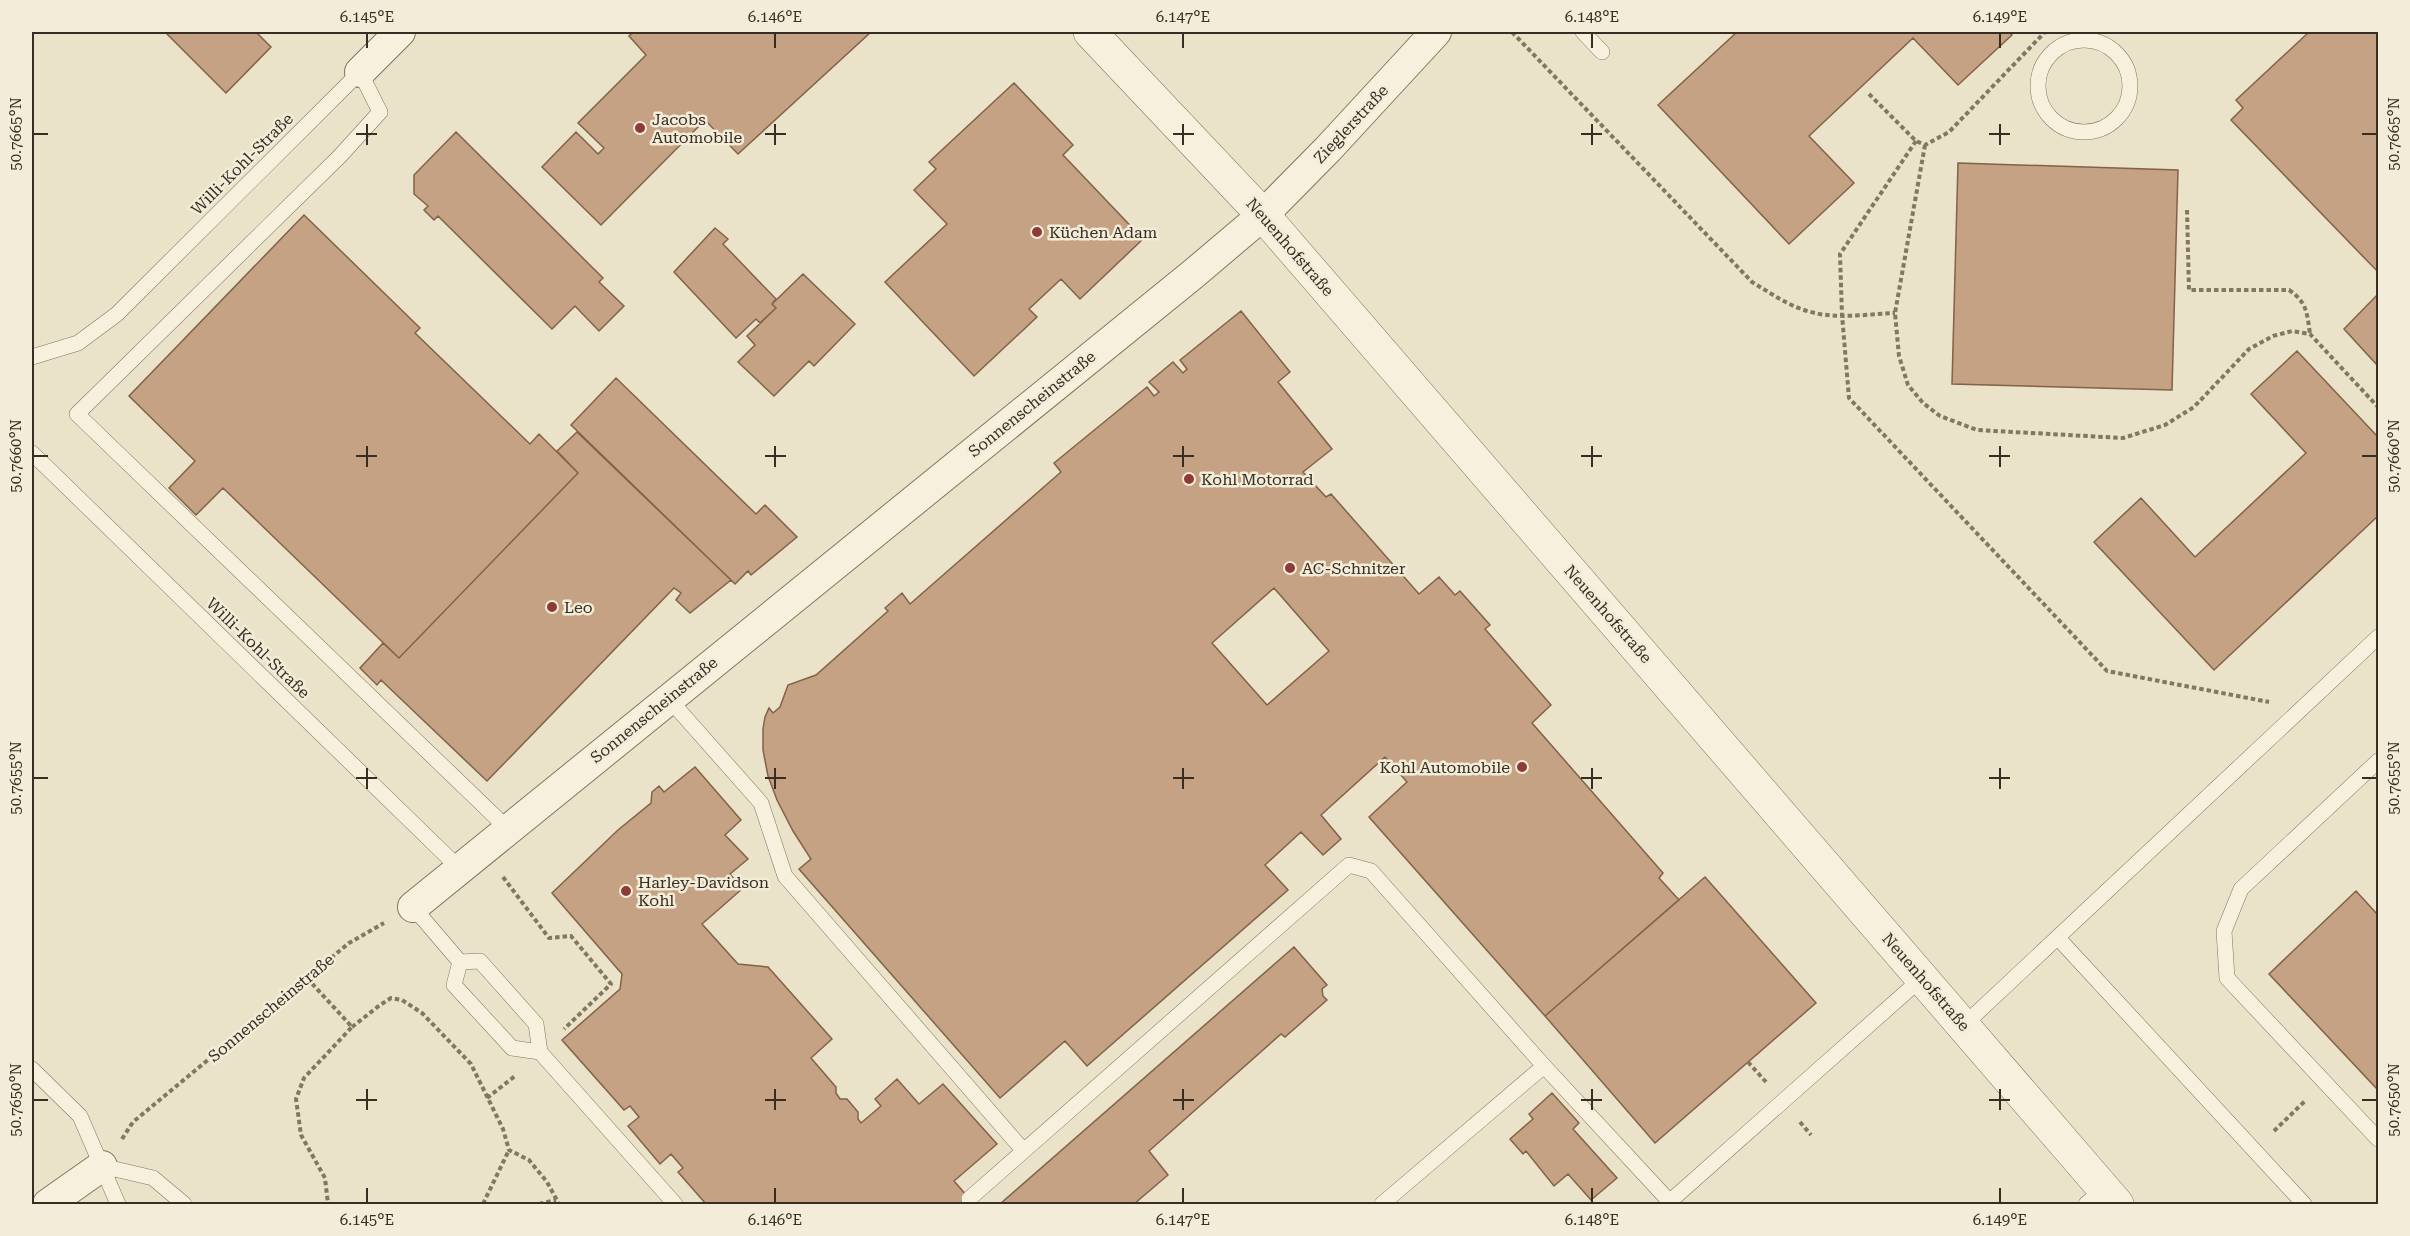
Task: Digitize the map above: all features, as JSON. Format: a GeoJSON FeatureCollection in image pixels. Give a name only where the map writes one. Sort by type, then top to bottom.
{"type":"FeatureCollection","features":[{"type":"Feature","properties":{"kind":"street"},"geometry":{"type":"LineString","coordinates":[[360,72],[400,32]]}},
{"type":"Feature","properties":{"kind":"street","name":"Neuenhofstraße"},"geometry":{"type":"LineString","coordinates":[[1090,32],[1263,215],[1964,1025],[2102,1199]]}},
{"type":"Feature","properties":{"kind":"street","name":"Zieglerstraße"},"geometry":{"type":"LineString","coordinates":[[1263,215],[1436,32]]}},
{"type":"Feature","properties":{"kind":"street","name":"Sonnenscheinstraße"},"geometry":{"type":"LineString","coordinates":[[413,908],[459,868],[1192,275],[1263,215]]}},
{"type":"Feature","properties":{"kind":"street"},"geometry":{"type":"LineString","coordinates":[[48,1204],[102,1166]]}},
{"type":"Feature","properties":{"kind":"lane"},"geometry":{"type":"LineString","coordinates":[[1583,32],[1602,52]]}},
{"type":"Feature","properties":{"kind":"lane"},"geometry":{"type":"LineString","coordinates":[[2066,37],[2100,42],[2114,51],[2124,64],[2130,81],[2129,97],[2116,120],[2092,132],[2069,130],[2055,122],[2045,112],[2038,98],[2037,82],[2040,68],[2066,37]]}},
{"type":"Feature","properties":{"kind":"lane","name":"Willi-Kohl-Straße"},"geometry":{"type":"LineString","coordinates":[[32,357],[78,343],[117,314],[360,72]]}},
{"type":"Feature","properties":{"kind":"lane"},"geometry":{"type":"LineString","coordinates":[[360,72],[380,112],[340,156],[78,414],[508,829]]}},
{"type":"Feature","properties":{"kind":"lane","name":"Willi-Kohl-Straße"},"geometry":{"type":"LineString","coordinates":[[32,453],[459,868]]}},
{"type":"Feature","properties":{"kind":"lane"},"geometry":{"type":"LineString","coordinates":[[1964,1025],[2379,637]]}},
{"type":"Feature","properties":{"kind":"lane"},"geometry":{"type":"LineString","coordinates":[[669,699],[761,802],[785,876],[1023,1150]]}},
{"type":"Feature","properties":{"kind":"lane"},"geometry":{"type":"LineString","coordinates":[[2379,761],[2241,890],[2224,931],[2227,978],[2379,1139]]}},
{"type":"Feature","properties":{"kind":"lane"},"geometry":{"type":"LineString","coordinates":[[969,1199],[1349,865],[1371,871],[1668,1203],[1846,1048],[1922,978]]}},
{"type":"Feature","properties":{"kind":"lane"},"geometry":{"type":"LineString","coordinates":[[413,908],[460,962]]}},
{"type":"Feature","properties":{"kind":"lane"},"geometry":{"type":"LineString","coordinates":[[2058,938],[2304,1204]]}},
{"type":"Feature","properties":{"kind":"lane"},"geometry":{"type":"LineString","coordinates":[[460,962],[480,961],[536,1024],[540,1052],[675,1204]]}},
{"type":"Feature","properties":{"kind":"lane"},"geometry":{"type":"LineString","coordinates":[[460,962],[454,985],[512,1048],[540,1052]]}},
{"type":"Feature","properties":{"kind":"lane"},"geometry":{"type":"LineString","coordinates":[[1382,1204],[1544,1066]]}},
{"type":"Feature","properties":{"kind":"lane"},"geometry":{"type":"LineString","coordinates":[[32,1069],[80,1116],[118,1204]]}},
{"type":"Feature","properties":{"kind":"lane"},"geometry":{"type":"LineString","coordinates":[[102,1166],[153,1178],[184,1204]]}},
{"type":"Feature","properties":{"kind":"path"},"geometry":{"type":"LineString","coordinates":[[1512,32],[1752,282],[1785,302],[1815,313],[1842,315],[1894,313]]}},
{"type":"Feature","properties":{"kind":"path"},"geometry":{"type":"LineString","coordinates":[[1925,145],[1949,132],[2045,32]]}},
{"type":"Feature","properties":{"kind":"path"},"geometry":{"type":"LineString","coordinates":[[1869,94],[1916,141],[1925,145]]}},
{"type":"Feature","properties":{"kind":"path"},"geometry":{"type":"LineString","coordinates":[[1916,141],[1840,254],[1842,315],[1849,398],[2107,671],[2302,708]]}},
{"type":"Feature","properties":{"kind":"path"},"geometry":{"type":"LineString","coordinates":[[1925,145],[1894,313],[1899,356],[1908,385],[1923,404],[1940,416],[1977,430],[2123,438],[2165,425],[2194,407],[2249,349],[2273,336],[2292,331],[2310,334]]}},
{"type":"Feature","properties":{"kind":"path"},"geometry":{"type":"LineString","coordinates":[[2187,210],[2189,290],[2289,290],[2300,298],[2306,311],[2310,334],[2379,407]]}},
{"type":"Feature","properties":{"kind":"path"},"geometry":{"type":"LineString","coordinates":[[482,850],[549,938],[571,936],[611,984],[513,1077],[487,1098]]}},
{"type":"Feature","properties":{"kind":"path","name":"Sonnenscheinstraße"},"geometry":{"type":"LineString","coordinates":[[102,1166],[133,1122],[349,943],[413,908]]}},
{"type":"Feature","properties":{"kind":"path"},"geometry":{"type":"LineString","coordinates":[[307,978],[352,1027]]}},
{"type":"Feature","properties":{"kind":"path"},"geometry":{"type":"LineString","coordinates":[[328,1204],[325,1178],[301,1135],[296,1099],[304,1078],[352,1027],[391,998],[402,999],[422,1013],[471,1064],[503,1129],[509,1149],[483,1204]]}},
{"type":"Feature","properties":{"kind":"path"},"geometry":{"type":"LineString","coordinates":[[1748,1062],[1761,1077]]}},
{"type":"Feature","properties":{"kind":"path"},"geometry":{"type":"LineString","coordinates":[[509,1149],[529,1160],[547,1182],[557,1202],[539,1204]]}},
{"type":"Feature","properties":{"kind":"building"},"geometry":{"type":"Polygon","coordinates":[[[165,32],[256,32],[271,47],[226,93],[165,32]]]}},
{"type":"Feature","properties":{"kind":"building","name":"Jacobs Automobile"},"geometry":{"type":"Polygon","coordinates":[[[633,32],[871,32],[738,154],[705,120],[601,225],[542,167],[576,132],[598,154],[604,148],[578,123],[646,55],[629,36],[633,32]]]}},
{"type":"Feature","properties":{"kind":"building"},"geometry":{"type":"Polygon","coordinates":[[[1737,32],[2009,32],[2012,35],[1958,85],[1913,38],[1809,136],[1854,183],[1789,244],[1658,105],[1737,32]]]}},
{"type":"Feature","properties":{"kind":"building"},"geometry":{"type":"Polygon","coordinates":[[[2309,32],[2378,32],[2378,272],[2231,120],[2243,108],[2236,100],[2309,32]]]}},
{"type":"Feature","properties":{"kind":"building","name":"Küchen Adam"},"geometry":{"type":"Polygon","coordinates":[[[1014,83],[1073,145],[1063,155],[1143,239],[1080,299],[1061,279],[1029,309],[1037,317],[974,376],[885,282],[947,224],[914,190],[936,169],[929,162],[1014,83]]]}},
{"type":"Feature","properties":{"kind":"building"},"geometry":{"type":"Polygon","coordinates":[[[456,132],[603,278],[599,282],[624,306],[599,331],[575,306],[552,329],[438,216],[434,220],[424,210],[428,206],[414,194],[414,175],[456,132]]]}},
{"type":"Feature","properties":{"kind":"building"},"geometry":{"type":"Polygon","coordinates":[[[1958,163],[2178,170],[2172,390],[1952,384],[1958,163]]]}},
{"type":"Feature","properties":{"kind":"building"},"geometry":{"type":"Polygon","coordinates":[[[304,215],[420,328],[415,333],[530,444],[539,434],[578,473],[399,658],[223,488],[196,515],[169,488],[195,461],[129,396],[304,215]]]}},
{"type":"Feature","properties":{"kind":"building"},"geometry":{"type":"Polygon","coordinates":[[[715,228],[728,239],[723,244],[776,299],[772,304],[776,308],[760,323],[756,319],[736,338],[674,272],[715,228]]]}},
{"type":"Feature","properties":{"kind":"building"},"geometry":{"type":"Polygon","coordinates":[[[803,274],[855,324],[814,366],[809,361],[774,396],[738,362],[755,345],[747,336],[776,308],[772,304],[803,274]]]}},
{"type":"Feature","properties":{"kind":"building"},"geometry":{"type":"Polygon","coordinates":[[[2378,294],[2378,366],[2344,329],[2378,294]]]}},
{"type":"Feature","properties":{"kind":"building"},"geometry":{"type":"Polygon","coordinates":[[[1241,311],[1290,372],[1278,382],[1332,449],[1303,472],[1326,497],[1331,494],[1419,594],[1439,577],[1455,595],[1460,591],[1490,625],[1485,629],[1551,705],[1532,723],[1663,873],[1659,878],[1679,900],[1545,1016],[1369,817],[1407,782],[1385,757],[1321,815],[1341,839],[1323,855],[1301,832],[1265,865],[1288,890],[1087,1066],[1065,1041],[1000,1098],[799,869],[811,859],[793,831],[768,776],[763,750],[765,717],[769,708],[773,713],[780,707],[788,685],[816,675],[888,611],[885,608],[902,593],[910,604],[1061,472],[1054,463],[1147,387],[1154,396],[1159,392],[1149,382],[1173,362],[1183,373],[1187,369],[1180,360],[1241,311]],[[1274,588],[1212,643],[1267,705],[1329,651],[1274,588]]]}},
{"type":"Feature","properties":{"kind":"building"},"geometry":{"type":"Polygon","coordinates":[[[2297,351],[2378,437],[2378,516],[2214,670],[2094,542],[2141,498],[2195,557],[2306,453],[2251,394],[2297,351]]]}},
{"type":"Feature","properties":{"kind":"building"},"geometry":{"type":"Polygon","coordinates":[[[616,378],[756,514],[765,505],[797,537],[751,575],[748,571],[735,584],[571,425],[616,378]]]}},
{"type":"Feature","properties":{"kind":"building","name":"Leo"},"geometry":{"type":"Polygon","coordinates":[[[577,432],[731,580],[690,613],[676,600],[681,593],[674,588],[487,781],[381,680],[377,685],[360,668],[383,643],[399,658],[578,473],[557,451],[577,432]]]}},
{"type":"Feature","properties":{"kind":"building"},"geometry":{"type":"Polygon","coordinates":[[[695,767],[741,820],[725,835],[748,859],[730,874],[742,889],[702,924],[738,964],[768,967],[832,1039],[811,1058],[836,1087],[836,1093],[840,1099],[847,1099],[858,1112],[858,1119],[861,1123],[881,1106],[875,1099],[897,1079],[919,1104],[943,1084],[997,1144],[954,1181],[974,1204],[706,1204],[678,1172],[683,1168],[671,1154],[660,1164],[628,1126],[639,1117],[630,1106],[624,1110],[562,1040],[620,989],[622,974],[552,893],[618,830],[651,803],[652,792],[659,786],[664,792],[695,767]]]}},
{"type":"Feature","properties":{"kind":"building"},"geometry":{"type":"Polygon","coordinates":[[[1705,877],[1816,1003],[1655,1143],[1545,1016],[1705,877]]]}},
{"type":"Feature","properties":{"kind":"building"},"geometry":{"type":"Polygon","coordinates":[[[2356,891],[2378,915],[2378,1090],[2269,974],[2356,891]]]}},
{"type":"Feature","properties":{"kind":"building"},"geometry":{"type":"Polygon","coordinates":[[[1294,947],[1327,985],[1322,989],[1323,996],[1327,1000],[1285,1037],[1281,1034],[1149,1151],[1168,1175],[1134,1204],[1000,1204],[1294,947]]]}},
{"type":"Feature","properties":{"kind":"building"},"geometry":{"type":"Polygon","coordinates":[[[1552,1093],[1579,1123],[1573,1129],[1617,1178],[1591,1200],[1568,1174],[1554,1186],[1526,1151],[1523,1154],[1510,1139],[1533,1119],[1529,1114],[1552,1093]]]}},
{"type":"Feature","properties":{"kind":"place","name":"Jacobs Automobile"},"geometry":{"type":"Point","coordinates":[640,128]}},
{"type":"Feature","properties":{"kind":"place","name":"Küchen Adam"},"geometry":{"type":"Point","coordinates":[1037,232]}},
{"type":"Feature","properties":{"kind":"place","name":"Kohl Motorrad"},"geometry":{"type":"Point","coordinates":[1189,479]}},
{"type":"Feature","properties":{"kind":"place","name":"AC-Schnitzer"},"geometry":{"type":"Point","coordinates":[1290,568]}},
{"type":"Feature","properties":{"kind":"place","name":"Leo"},"geometry":{"type":"Point","coordinates":[552,607]}},
{"type":"Feature","properties":{"kind":"place","name":"Kohl Automobile"},"geometry":{"type":"Point","coordinates":[1522,767]}},
{"type":"Feature","properties":{"kind":"place","name":"Harley-Davidson Kohl"},"geometry":{"type":"Point","coordinates":[626,891]}}]}
